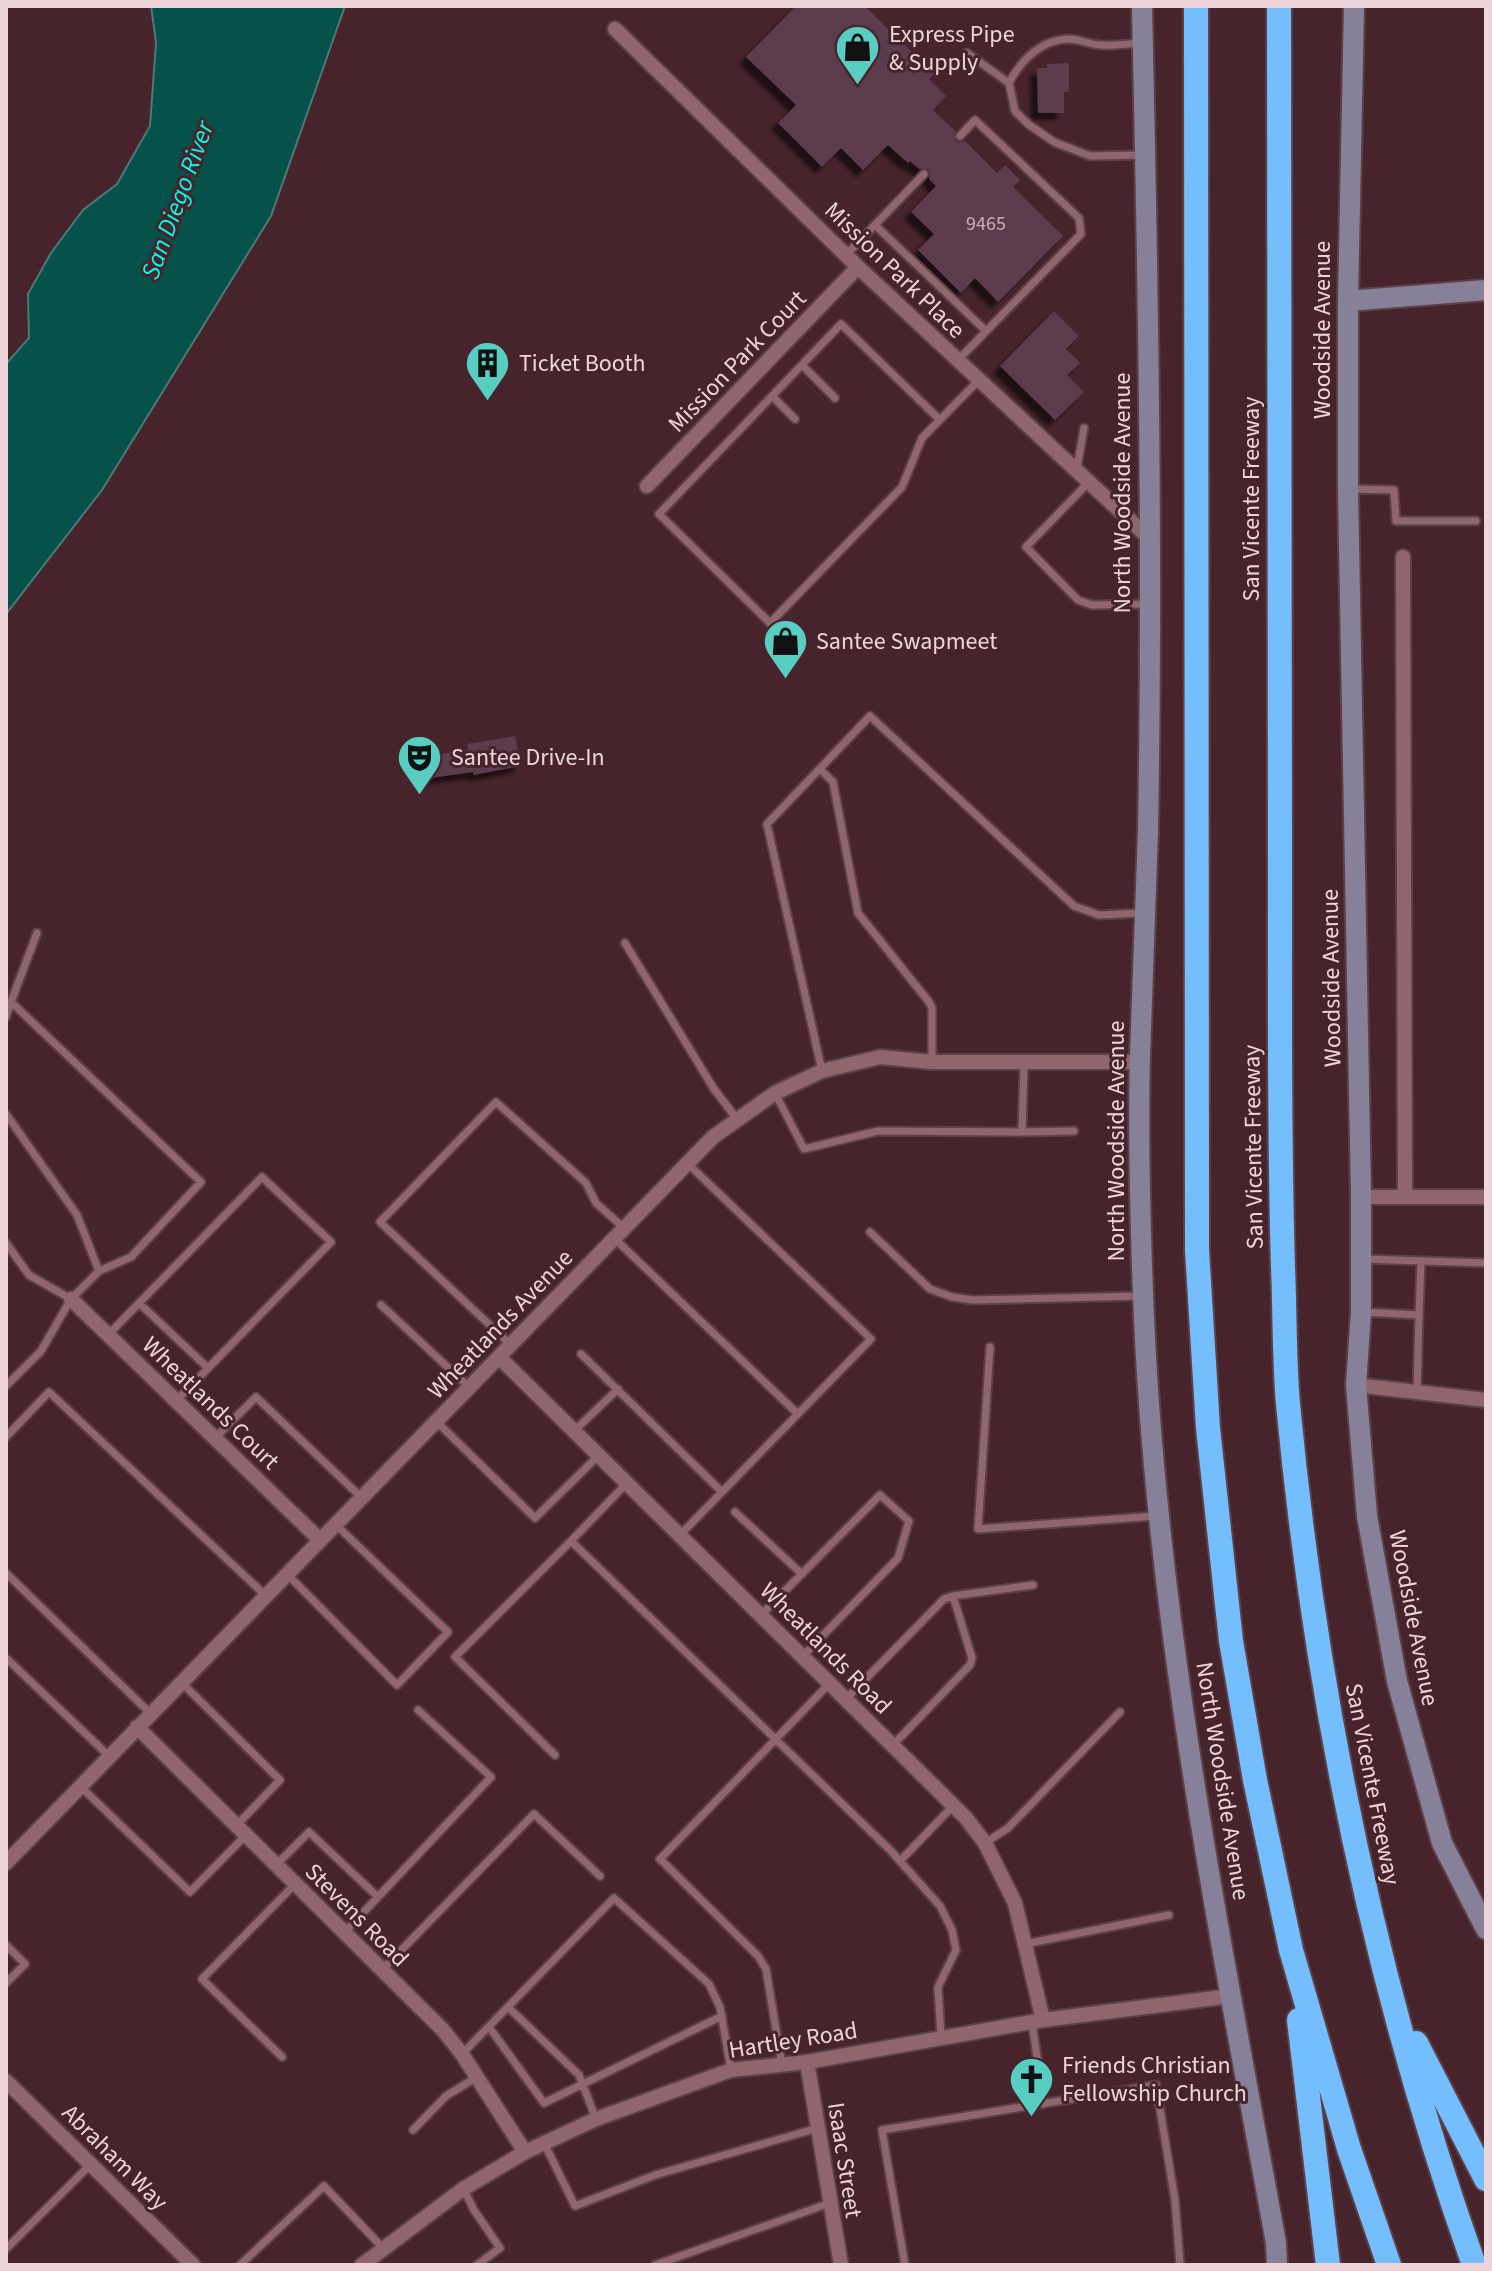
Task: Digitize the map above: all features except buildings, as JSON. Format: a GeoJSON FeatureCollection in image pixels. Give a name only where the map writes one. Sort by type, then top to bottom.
{"type":"FeatureCollection","features":[{"type":"Feature","properties":{"kind":"highway"},"geometry":{"type":"LineString","coordinates":[[1196,6],[1197,1250],[1208,1428],[1231,1641],[1255,1780],[1291,1950],[1349,2149],[1389,2265]]}},
{"type":"Feature","properties":{"kind":"highway","name":"San Vicente Freeway"},"geometry":{"type":"LineString","coordinates":[[1279,6],[1280,1176],[1288,1398],[1306,1565],[1327,1710],[1357,1861],[1445,2184],[1474,2265]]}},
{"type":"Feature","properties":{"kind":"highway"},"geometry":{"type":"LineString","coordinates":[[1291,1950],[1328,2265]]}},
{"type":"Feature","properties":{"kind":"highway"},"geometry":{"type":"LineString","coordinates":[[1391,1992],[1486,2179]]}},
{"type":"Feature","properties":{"kind":"street","name":"North Woodside Avenue"},"geometry":{"type":"LineString","coordinates":[[1142,6],[1149,538],[1145,913],[1140,1062],[1143,1296],[1159,1516],[1182,1697],[1231,1996],[1276,2243],[1277,2265]]}},
{"type":"Feature","properties":{"kind":"street","name":"Woodside Avenue"},"geometry":{"type":"LineString","coordinates":[[1354,6],[1348,489],[1361,1197],[1361,1312],[1356,1385],[1367,1516],[1397,1681],[1442,1843],[1486,1929]]}},
{"type":"Feature","properties":{"kind":"street","name":"Mission Park Place"},"geometry":{"type":"LineString","coordinates":[[615,29],[858,267],[1149,538]]}},
{"type":"Feature","properties":{"kind":"street","name":"Mission Park Court"},"geometry":{"type":"LineString","coordinates":[[647,486],[858,267]]}},
{"type":"Feature","properties":{"kind":"street"},"geometry":{"type":"LineString","coordinates":[[1348,301],[1486,290]]}},
{"type":"Feature","properties":{"kind":"street"},"geometry":{"type":"LineString","coordinates":[[1403,557],[1405,1197]]}},
{"type":"Feature","properties":{"kind":"street","name":"Wheatlands Avenue"},"geometry":{"type":"LineString","coordinates":[[6,1863],[687,1163],[737,1119],[775,1093],[822,1071],[880,1057],[932,1062],[1024,1064],[1140,1062]]}},
{"type":"Feature","properties":{"kind":"street"},"geometry":{"type":"LineString","coordinates":[[1361,1197],[1486,1197]]}},
{"type":"Feature","properties":{"kind":"street","name":"Wheatlands Court"},"geometry":{"type":"LineString","coordinates":[[71,1299],[320,1540]]}},
{"type":"Feature","properties":{"kind":"street","name":"Wheatlands Road"},"geometry":{"type":"LineString","coordinates":[[499,1357],[954,1805],[985,1843],[1015,1903],[1037,2021]]}},
{"type":"Feature","properties":{"kind":"street"},"geometry":{"type":"LineString","coordinates":[[1356,1385],[1486,1400]]}},
{"type":"Feature","properties":{"kind":"street","name":"Stevens Road"},"geometry":{"type":"LineString","coordinates":[[137,1727],[443,2030],[525,2152]]}},
{"type":"Feature","properties":{"kind":"street","name":"Hartley Road"},"geometry":{"type":"LineString","coordinates":[[362,2265],[463,2189],[525,2152],[596,2119],[731,2070],[807,2062],[1037,2021],[1231,1996]]}},
{"type":"Feature","properties":{"kind":"street","name":"Isaac Street"},"geometry":{"type":"LineString","coordinates":[[807,2062],[841,2265]]}},
{"type":"Feature","properties":{"kind":"street","name":"Abraham Way"},"geometry":{"type":"LineString","coordinates":[[6,2081],[193,2265]]}},
{"type":"Feature","properties":{"kind":"lane"},"geometry":{"type":"LineString","coordinates":[[1009,83],[1028,58],[1055,40],[1071,39],[1100,45],[1142,43]]}},
{"type":"Feature","properties":{"kind":"lane"},"geometry":{"type":"LineString","coordinates":[[967,53],[1009,83],[1015,111],[1054,142],[1090,156],[1144,155]]}},
{"type":"Feature","properties":{"kind":"lane"},"geometry":{"type":"LineString","coordinates":[[958,360],[1081,234],[1079,218],[975,120],[960,136]]}},
{"type":"Feature","properties":{"kind":"lane"},"geometry":{"type":"LineString","coordinates":[[846,255],[924,174]]}},
{"type":"Feature","properties":{"kind":"lane"},"geometry":{"type":"LineString","coordinates":[[875,225],[986,331]]}},
{"type":"Feature","properties":{"kind":"lane"},"geometry":{"type":"LineString","coordinates":[[940,420],[841,324],[659,514],[770,623],[902,487],[922,438],[940,420],[979,380]]}},
{"type":"Feature","properties":{"kind":"lane"},"geometry":{"type":"LineString","coordinates":[[802,365],[835,398]]}},
{"type":"Feature","properties":{"kind":"lane"},"geometry":{"type":"LineString","coordinates":[[772,396],[795,419]]}},
{"type":"Feature","properties":{"kind":"lane"},"geometry":{"type":"LineString","coordinates":[[1076,471],[1084,428]]}},
{"type":"Feature","properties":{"kind":"lane"},"geometry":{"type":"LineString","coordinates":[[1089,482],[1026,547],[1078,600],[1092,605],[1149,604]]}},
{"type":"Feature","properties":{"kind":"lane"},"geometry":{"type":"LineString","coordinates":[[1348,489],[1394,490],[1396,521],[1476,521]]}},
{"type":"Feature","properties":{"kind":"lane"},"geometry":{"type":"LineString","coordinates":[[822,1071],[767,824],[870,716],[1074,906],[1099,915],[1145,913]]}},
{"type":"Feature","properties":{"kind":"lane"},"geometry":{"type":"LineString","coordinates":[[820,769],[833,782],[858,913],[932,1008],[932,1062]]}},
{"type":"Feature","properties":{"kind":"lane"},"geometry":{"type":"LineString","coordinates":[[6,1017],[37,933]]}},
{"type":"Feature","properties":{"kind":"lane"},"geometry":{"type":"LineString","coordinates":[[625,943],[714,1089],[737,1119]]}},
{"type":"Feature","properties":{"kind":"lane"},"geometry":{"type":"LineString","coordinates":[[6,1386],[41,1351],[71,1299],[99,1271],[131,1257],[201,1182],[11,1002]]}},
{"type":"Feature","properties":{"kind":"lane"},"geometry":{"type":"LineString","coordinates":[[1022,1132],[1024,1064]]}},
{"type":"Feature","properties":{"kind":"lane"},"geometry":{"type":"LineString","coordinates":[[775,1093],[804,1149],[878,1131],[1074,1131]]}},
{"type":"Feature","properties":{"kind":"lane"},"geometry":{"type":"LineString","coordinates":[[511,1345],[380,1222],[496,1102],[586,1183],[596,1203],[619,1233],[798,1414]]}},
{"type":"Feature","properties":{"kind":"lane"},"geometry":{"type":"LineString","coordinates":[[6,1114],[77,1215],[99,1271]]}},
{"type":"Feature","properties":{"kind":"lane"},"geometry":{"type":"LineString","coordinates":[[680,1535],[871,1339],[687,1163]]}},
{"type":"Feature","properties":{"kind":"lane"},"geometry":{"type":"LineString","coordinates":[[108,1335],[262,1177],[331,1242],[176,1401]]}},
{"type":"Feature","properties":{"kind":"lane"},"geometry":{"type":"LineString","coordinates":[[870,1232],[930,1289],[952,1297],[973,1300],[1143,1296]]}},
{"type":"Feature","properties":{"kind":"lane"},"geometry":{"type":"LineString","coordinates":[[6,1243],[29,1275],[71,1299]]}},
{"type":"Feature","properties":{"kind":"lane"},"geometry":{"type":"LineString","coordinates":[[1361,1259],[1486,1263]]}},
{"type":"Feature","properties":{"kind":"lane"},"geometry":{"type":"LineString","coordinates":[[1417,1392],[1421,1261]]}},
{"type":"Feature","properties":{"kind":"lane"},"geometry":{"type":"LineString","coordinates":[[139,1303],[208,1368]]}},
{"type":"Feature","properties":{"kind":"lane"},"geometry":{"type":"LineString","coordinates":[[381,1305],[469,1387]]}},
{"type":"Feature","properties":{"kind":"lane"},"geometry":{"type":"LineString","coordinates":[[1361,1312],[1419,1315]]}},
{"type":"Feature","properties":{"kind":"lane"},"geometry":{"type":"LineString","coordinates":[[990,1347],[978,1529],[1159,1516]]}},
{"type":"Feature","properties":{"kind":"lane"},"geometry":{"type":"LineString","coordinates":[[581,1354],[722,1492]]}},
{"type":"Feature","properties":{"kind":"lane"},"geometry":{"type":"LineString","coordinates":[[574,1431],[618,1389]]}},
{"type":"Feature","properties":{"kind":"lane"},"geometry":{"type":"LineString","coordinates":[[6,1437],[49,1392],[265,1595]]}},
{"type":"Feature","properties":{"kind":"lane"},"geometry":{"type":"LineString","coordinates":[[215,1438],[256,1397],[361,1497]]}},
{"type":"Feature","properties":{"kind":"lane"},"geometry":{"type":"LineString","coordinates":[[436,1421],[535,1518],[599,1455]]}},
{"type":"Feature","properties":{"kind":"lane"},"geometry":{"type":"LineString","coordinates":[[555,1755],[455,1657],[627,1483]]}},
{"type":"Feature","properties":{"kind":"lane"},"geometry":{"type":"LineString","coordinates":[[761,1615],[880,1495],[909,1521],[898,1558],[803,1656]]}},
{"type":"Feature","properties":{"kind":"lane"},"geometry":{"type":"LineString","coordinates":[[735,1512],[802,1574]]}},
{"type":"Feature","properties":{"kind":"lane"},"geometry":{"type":"LineString","coordinates":[[287,1574],[397,1685],[448,1632],[335,1524]]}},
{"type":"Feature","properties":{"kind":"lane"},"geometry":{"type":"LineString","coordinates":[[571,1541],[900,1861],[940,1906],[952,1930],[956,1950],[938,1987],[941,2038]]}},
{"type":"Feature","properties":{"kind":"lane"},"geometry":{"type":"LineString","coordinates":[[6,1573],[150,1713]]}},
{"type":"Feature","properties":{"kind":"lane"},"geometry":{"type":"LineString","coordinates":[[846,1699],[944,1599],[1033,1585]]}},
{"type":"Feature","properties":{"kind":"lane"},"geometry":{"type":"LineString","coordinates":[[893,1745],[970,1665],[972,1658],[953,1596]]}},
{"type":"Feature","properties":{"kind":"lane"},"geometry":{"type":"LineString","coordinates":[[6,1658],[109,1756]]}},
{"type":"Feature","properties":{"kind":"lane"},"geometry":{"type":"LineString","coordinates":[[80,1786],[190,1892],[280,1780],[181,1682]]}},
{"type":"Feature","properties":{"kind":"lane"},"geometry":{"type":"LineString","coordinates":[[782,2066],[766,1969],[758,1956],[660,1859],[830,1683]]}},
{"type":"Feature","properties":{"kind":"lane"},"geometry":{"type":"LineString","coordinates":[[344,1933],[491,1777],[418,1710]]}},
{"type":"Feature","properties":{"kind":"lane"},"geometry":{"type":"LineString","coordinates":[[985,1843],[1008,1828],[1120,1712]]}},
{"type":"Feature","properties":{"kind":"lane"},"geometry":{"type":"LineString","coordinates":[[900,1861],[954,1805]]}},
{"type":"Feature","properties":{"kind":"lane"},"geometry":{"type":"LineString","coordinates":[[382,1970],[534,1814],[600,1876]]}},
{"type":"Feature","properties":{"kind":"lane"},"geometry":{"type":"LineString","coordinates":[[276,1865],[309,1832],[378,1897]]}},
{"type":"Feature","properties":{"kind":"lane"},"geometry":{"type":"LineString","coordinates":[[282,2057],[202,1979],[295,1884]]}},
{"type":"Feature","properties":{"kind":"lane"},"geometry":{"type":"LineString","coordinates":[[462,2054],[614,1898],[709,1984],[722,2016],[731,2070]]}},
{"type":"Feature","properties":{"kind":"lane"},"geometry":{"type":"LineString","coordinates":[[1025,1944],[1169,1915]]}},
{"type":"Feature","properties":{"kind":"lane"},"geometry":{"type":"LineString","coordinates":[[6,1945],[25,1964],[6,1983]]}},
{"type":"Feature","properties":{"kind":"lane"},"geometry":{"type":"LineString","coordinates":[[508,2007],[579,2075],[596,2119]]}},
{"type":"Feature","properties":{"kind":"lane"},"geometry":{"type":"LineString","coordinates":[[489,2027],[544,2103],[722,2016]]}},
{"type":"Feature","properties":{"kind":"lane"},"geometry":{"type":"LineString","coordinates":[[1037,2021],[1044,2104]]}},
{"type":"Feature","properties":{"kind":"lane"},"geometry":{"type":"LineString","coordinates":[[413,2130],[446,2096],[477,2077]]}},
{"type":"Feature","properties":{"kind":"lane"},"geometry":{"type":"LineString","coordinates":[[905,2265],[882,2130],[1156,2085],[1175,2200],[1180,2265]]}},
{"type":"Feature","properties":{"kind":"lane"},"geometry":{"type":"LineString","coordinates":[[544,2143],[575,2206],[655,2175],[818,2128]]}},
{"type":"Feature","properties":{"kind":"lane"},"geometry":{"type":"LineString","coordinates":[[6,2249],[91,2164]]}},
{"type":"Feature","properties":{"kind":"lane"},"geometry":{"type":"LineString","coordinates":[[240,2265],[324,2186],[383,2248]]}},
{"type":"Feature","properties":{"kind":"lane"},"geometry":{"type":"LineString","coordinates":[[463,2189],[500,2248],[477,2265]]}},
{"type":"Feature","properties":{"kind":"lane"},"geometry":{"type":"LineString","coordinates":[[655,2265],[830,2203]]}},
{"type":"Feature","properties":{"kind":"water","name":"San Diego River"},"geometry":{"type":"Polygon","coordinates":[[[151,6],[345,6],[271,216],[102,490],[6,614],[6,364],[29,338],[28,294],[51,253],[83,210],[117,184],[150,126],[156,42],[151,6]]]}},
{"type":"Feature","properties":{"kind":"place","name":"Express Pipe & Supply"},"geometry":{"type":"Point","coordinates":[858,87]}},
{"type":"Feature","properties":{"kind":"place","name":"Ticket Booth"},"geometry":{"type":"Point","coordinates":[488,402]}},
{"type":"Feature","properties":{"kind":"place","name":"Santee Swapmeet"},"geometry":{"type":"Point","coordinates":[785,680]}},
{"type":"Feature","properties":{"kind":"place","name":"Santee Drive-In"},"geometry":{"type":"Point","coordinates":[420,796]}},
{"type":"Feature","properties":{"kind":"place","name":"Friends Christian Fellowship Church"},"geometry":{"type":"Point","coordinates":[1031,2118]}}]}
